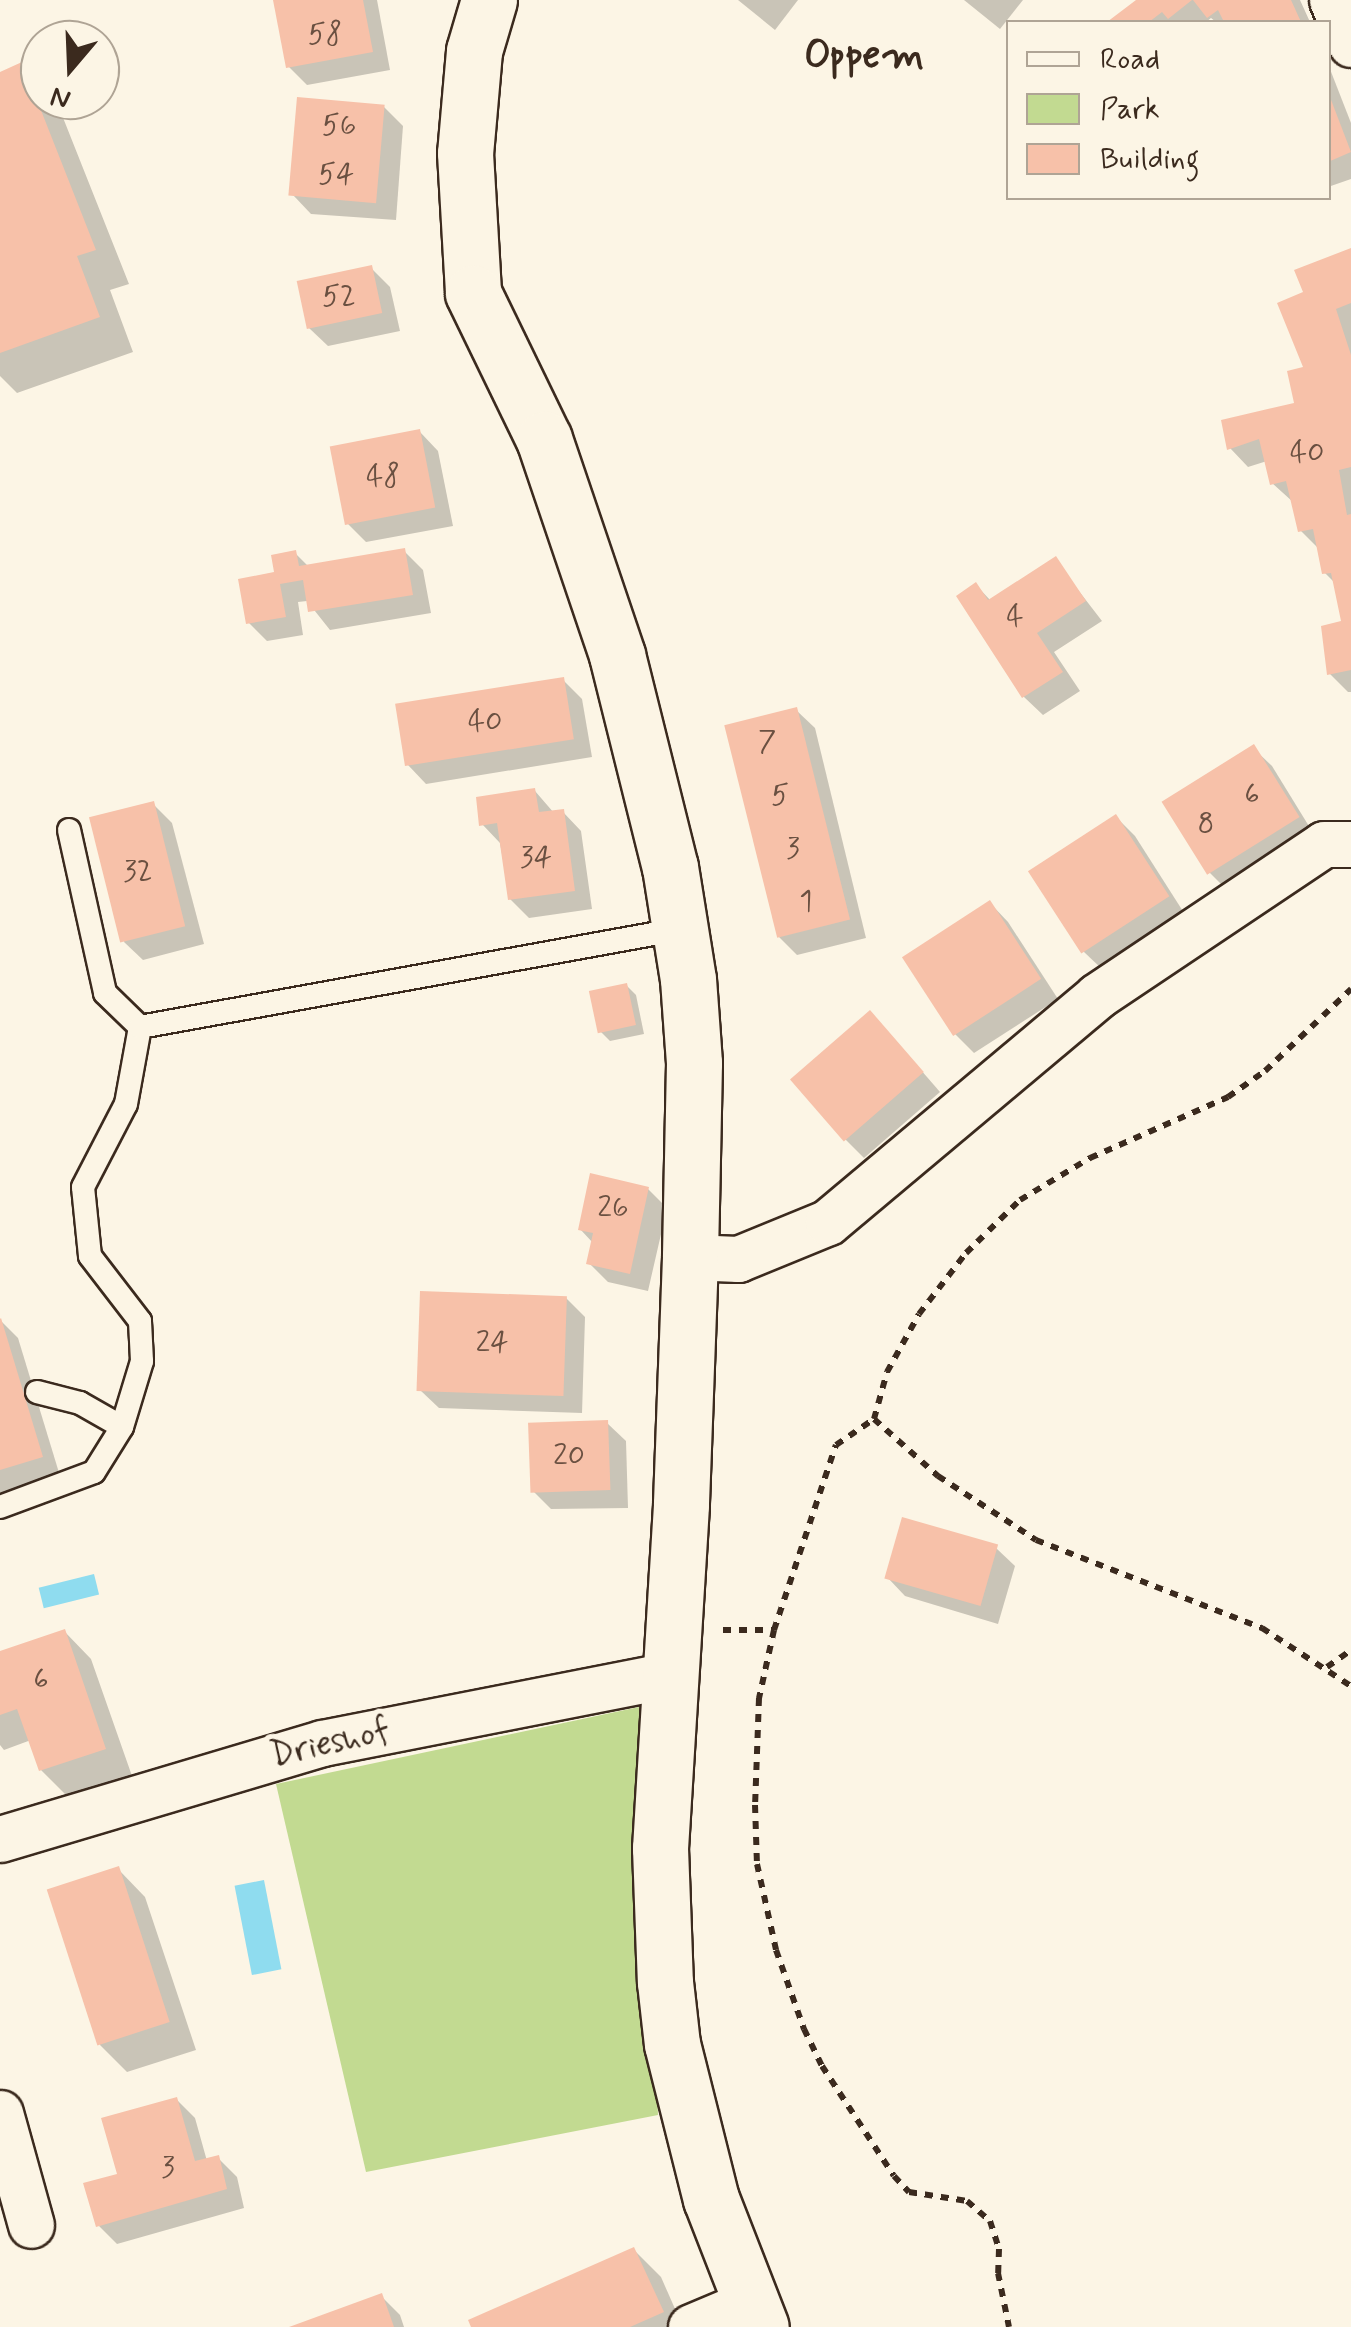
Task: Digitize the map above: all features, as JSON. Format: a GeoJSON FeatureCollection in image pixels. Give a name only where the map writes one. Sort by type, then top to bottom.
{"type":"FeatureCollection","features":[{"type":"Feature","properties":{"kind":"street"},"geometry":{"type":"LineString","coordinates":[[489,0],[474,51],[465,154],[474,293],[544,439],[617,655],[670,867],[681,930],[694,1063],[682,1505],[660,1848],[665,1982],[672,2044],[711,2199],[754,2315],[691,2327]]}},
{"type":"Feature","properties":{"kind":"street"},"geometry":{"type":"LineString","coordinates":[[1332,0],[1351,44]]}},
{"type":"Feature","properties":{"kind":"street"},"geometry":{"type":"LineString","coordinates":[[690,1257],[738,1259],[828,1222],[1096,996],[1324,844],[1351,844]]}},
{"type":"Feature","properties":{"kind":"street","name":"Drieshof"},"geometry":{"type":"LineString","coordinates":[[0,1839],[322,1743],[670,1652]]}},
{"type":"Feature","properties":{"kind":"street"},"geometry":{"type":"LineString","coordinates":[[0,2113],[31,2225]]}},
{"type":"Feature","properties":{"kind":"lane"},"geometry":{"type":"LineString","coordinates":[[69,830],[105,993],[140,1027]]}},
{"type":"Feature","properties":{"kind":"lane"},"geometry":{"type":"LineString","coordinates":[[140,1027],[681,930]]}},
{"type":"Feature","properties":{"kind":"lane"},"geometry":{"type":"LineString","coordinates":[[0,1507],[94,1472],[122,1427],[142,1360],[140,1321],[90,1256],[83,1187],[126,1104],[140,1027]]}},
{"type":"Feature","properties":{"kind":"lane"},"geometry":{"type":"LineString","coordinates":[[37,1392],[80,1403],[122,1427]]}},
{"type":"Feature","properties":{"kind":"path"},"geometry":{"type":"LineString","coordinates":[[1010,2327],[998,2273],[999,2249],[990,2221],[968,2201],[909,2192],[894,2176],[822,2066],[804,2030],[776,1950],[757,1864],[755,1805],[759,1698],[774,1630],[836,1445],[874,1419],[888,1372],[920,1314],[966,1253],[1020,1200],[1090,1158],[1228,1098],[1266,1072],[1351,989]]}},
{"type":"Feature","properties":{"kind":"path"},"geometry":{"type":"LineString","coordinates":[[874,1419],[953,1487],[1036,1540],[1222,1610],[1327,1667],[1351,1686]]}},
{"type":"Feature","properties":{"kind":"path"},"geometry":{"type":"LineString","coordinates":[[670,1652],[774,1630]]}},
{"type":"Feature","properties":{"kind":"path"},"geometry":{"type":"LineString","coordinates":[[1327,1667],[1351,1650]]}},
{"type":"Feature","properties":{"kind":"green space"},"geometry":{"type":"Polygon","coordinates":[[[639,1707],[658,2115],[366,2172],[276,1784],[639,1707]]]}},
{"type":"Feature","properties":{"kind":"water"},"geometry":{"type":"Polygon","coordinates":[[[94,1574],[99,1594],[44,1608],[39,1588],[94,1574]]]}},
{"type":"Feature","properties":{"kind":"water"},"geometry":{"type":"Polygon","coordinates":[[[264,1880],[281,1969],[252,1975],[235,1886],[264,1880]]]}},
{"type":"Feature","properties":{"kind":"building"},"geometry":{"type":"Polygon","coordinates":[[[273,0],[363,0],[373,52],[286,68],[273,0]]]}},
{"type":"Feature","properties":{"kind":"building"},"geometry":{"type":"Polygon","coordinates":[[[1136,0],[1192,0],[1168,19],[1162,12],[1152,20],[1110,20],[1136,0]]]}},
{"type":"Feature","properties":{"kind":"building"},"geometry":{"type":"Polygon","coordinates":[[[1193,0],[1291,0],[1300,20],[1223,20],[1218,10],[1207,18],[1193,0]]]}},
{"type":"Feature","properties":{"kind":"building"},"geometry":{"type":"Polygon","coordinates":[[[20,63],[20,120],[45,120],[96,250],[77,256],[100,317],[0,353],[0,72],[20,63]]]}},
{"type":"Feature","properties":{"kind":"building"},"geometry":{"type":"Polygon","coordinates":[[[297,97],[385,105],[376,203],[288,196],[297,97]]]}},
{"type":"Feature","properties":{"kind":"building"},"geometry":{"type":"Polygon","coordinates":[[[1331,100],[1351,152],[1331,161],[1331,100]]]}},
{"type":"Feature","properties":{"kind":"building"},"geometry":{"type":"Polygon","coordinates":[[[1351,248],[1351,303],[1336,309],[1351,355],[1351,467],[1339,470],[1347,515],[1351,514],[1351,670],[1327,675],[1321,626],[1341,621],[1331,573],[1322,574],[1313,529],[1298,532],[1286,481],[1270,485],[1259,439],[1227,450],[1221,420],[1294,403],[1287,371],[1303,367],[1277,303],[1303,292],[1294,270],[1351,248]]]}},
{"type":"Feature","properties":{"kind":"building"},"geometry":{"type":"Polygon","coordinates":[[[372,265],[382,313],[307,329],[297,281],[372,265]]]}},
{"type":"Feature","properties":{"kind":"building"},"geometry":{"type":"Polygon","coordinates":[[[420,429],[435,508],[345,525],[330,447],[420,429]]]}},
{"type":"Feature","properties":{"kind":"building"},"geometry":{"type":"Polygon","coordinates":[[[405,548],[413,595],[308,612],[303,580],[280,584],[286,617],[246,624],[238,579],[274,572],[271,555],[296,550],[299,566],[405,548]]]}},
{"type":"Feature","properties":{"kind":"building"},"geometry":{"type":"Polygon","coordinates":[[[1056,556],[1086,601],[1037,633],[1063,672],[1022,698],[956,596],[976,582],[988,600],[1056,556]]]}},
{"type":"Feature","properties":{"kind":"building"},"geometry":{"type":"Polygon","coordinates":[[[564,677],[574,739],[405,766],[395,704],[564,677]]]}},
{"type":"Feature","properties":{"kind":"building"},"geometry":{"type":"Polygon","coordinates":[[[797,707],[850,919],[777,938],[724,725],[797,707]]]}},
{"type":"Feature","properties":{"kind":"building"},"geometry":{"type":"Polygon","coordinates":[[[1254,744],[1300,817],[1207,875],[1162,802],[1254,744]]]}},
{"type":"Feature","properties":{"kind":"building"},"geometry":{"type":"Polygon","coordinates":[[[535,788],[539,812],[564,809],[575,891],[508,900],[497,823],[479,826],[476,797],[535,788]]]}},
{"type":"Feature","properties":{"kind":"building"},"geometry":{"type":"Polygon","coordinates":[[[154,801],[185,926],[120,942],[89,817],[154,801]]]}},
{"type":"Feature","properties":{"kind":"building"},"geometry":{"type":"Polygon","coordinates":[[[1116,814],[1169,896],[1081,953],[1028,871],[1116,814]]]}},
{"type":"Feature","properties":{"kind":"building"},"geometry":{"type":"Polygon","coordinates":[[[990,900],[1041,979],[953,1036],[902,957],[990,900]]]}},
{"type":"Feature","properties":{"kind":"building"},"geometry":{"type":"Polygon","coordinates":[[[627,983],[636,1025],[598,1033],[589,991],[627,983]]]}},
{"type":"Feature","properties":{"kind":"building"},"geometry":{"type":"Polygon","coordinates":[[[870,1010],[924,1072],[844,1141],[790,1080],[870,1010]]]}},
{"type":"Feature","properties":{"kind":"building"},"geometry":{"type":"Polygon","coordinates":[[[590,1173],[649,1187],[630,1274],[586,1264],[593,1233],[578,1230],[590,1173]]]}},
{"type":"Feature","properties":{"kind":"building"},"geometry":{"type":"Polygon","coordinates":[[[420,1291],[567,1296],[563,1396],[417,1391],[420,1291]]]}},
{"type":"Feature","properties":{"kind":"building"},"geometry":{"type":"Polygon","coordinates":[[[0,1319],[43,1457],[0,1470],[0,1319]]]}},
{"type":"Feature","properties":{"kind":"building"},"geometry":{"type":"Polygon","coordinates":[[[608,1420],[610,1490],[530,1493],[528,1423],[608,1420]]]}},
{"type":"Feature","properties":{"kind":"building"},"geometry":{"type":"Polygon","coordinates":[[[902,1517],[998,1545],[980,1606],[884,1579],[902,1517]]]}},
{"type":"Feature","properties":{"kind":"building"},"geometry":{"type":"Polygon","coordinates":[[[65,1629],[106,1749],[39,1771],[17,1709],[0,1715],[0,1651],[65,1629]]]}},
{"type":"Feature","properties":{"kind":"building"},"geometry":{"type":"Polygon","coordinates":[[[119,1866],[170,2022],[97,2045],[47,1889],[119,1866]]]}},
{"type":"Feature","properties":{"kind":"building"},"geometry":{"type":"Polygon","coordinates":[[[177,2097],[195,2161],[219,2155],[227,2189],[96,2227],[83,2183],[117,2174],[101,2118],[177,2097]]]}},
{"type":"Feature","properties":{"kind":"building"},"geometry":{"type":"Polygon","coordinates":[[[634,2247],[664,2312],[630,2327],[471,2327],[468,2320],[634,2247]]]}},
{"type":"Feature","properties":{"kind":"building"},"geometry":{"type":"Polygon","coordinates":[[[382,2293],[394,2327],[289,2327],[382,2293]]]}},
{"type":"Feature","properties":{"kind":"district","name":"Oppem"},"geometry":{"type":"Point","coordinates":[864,56]}}]}
